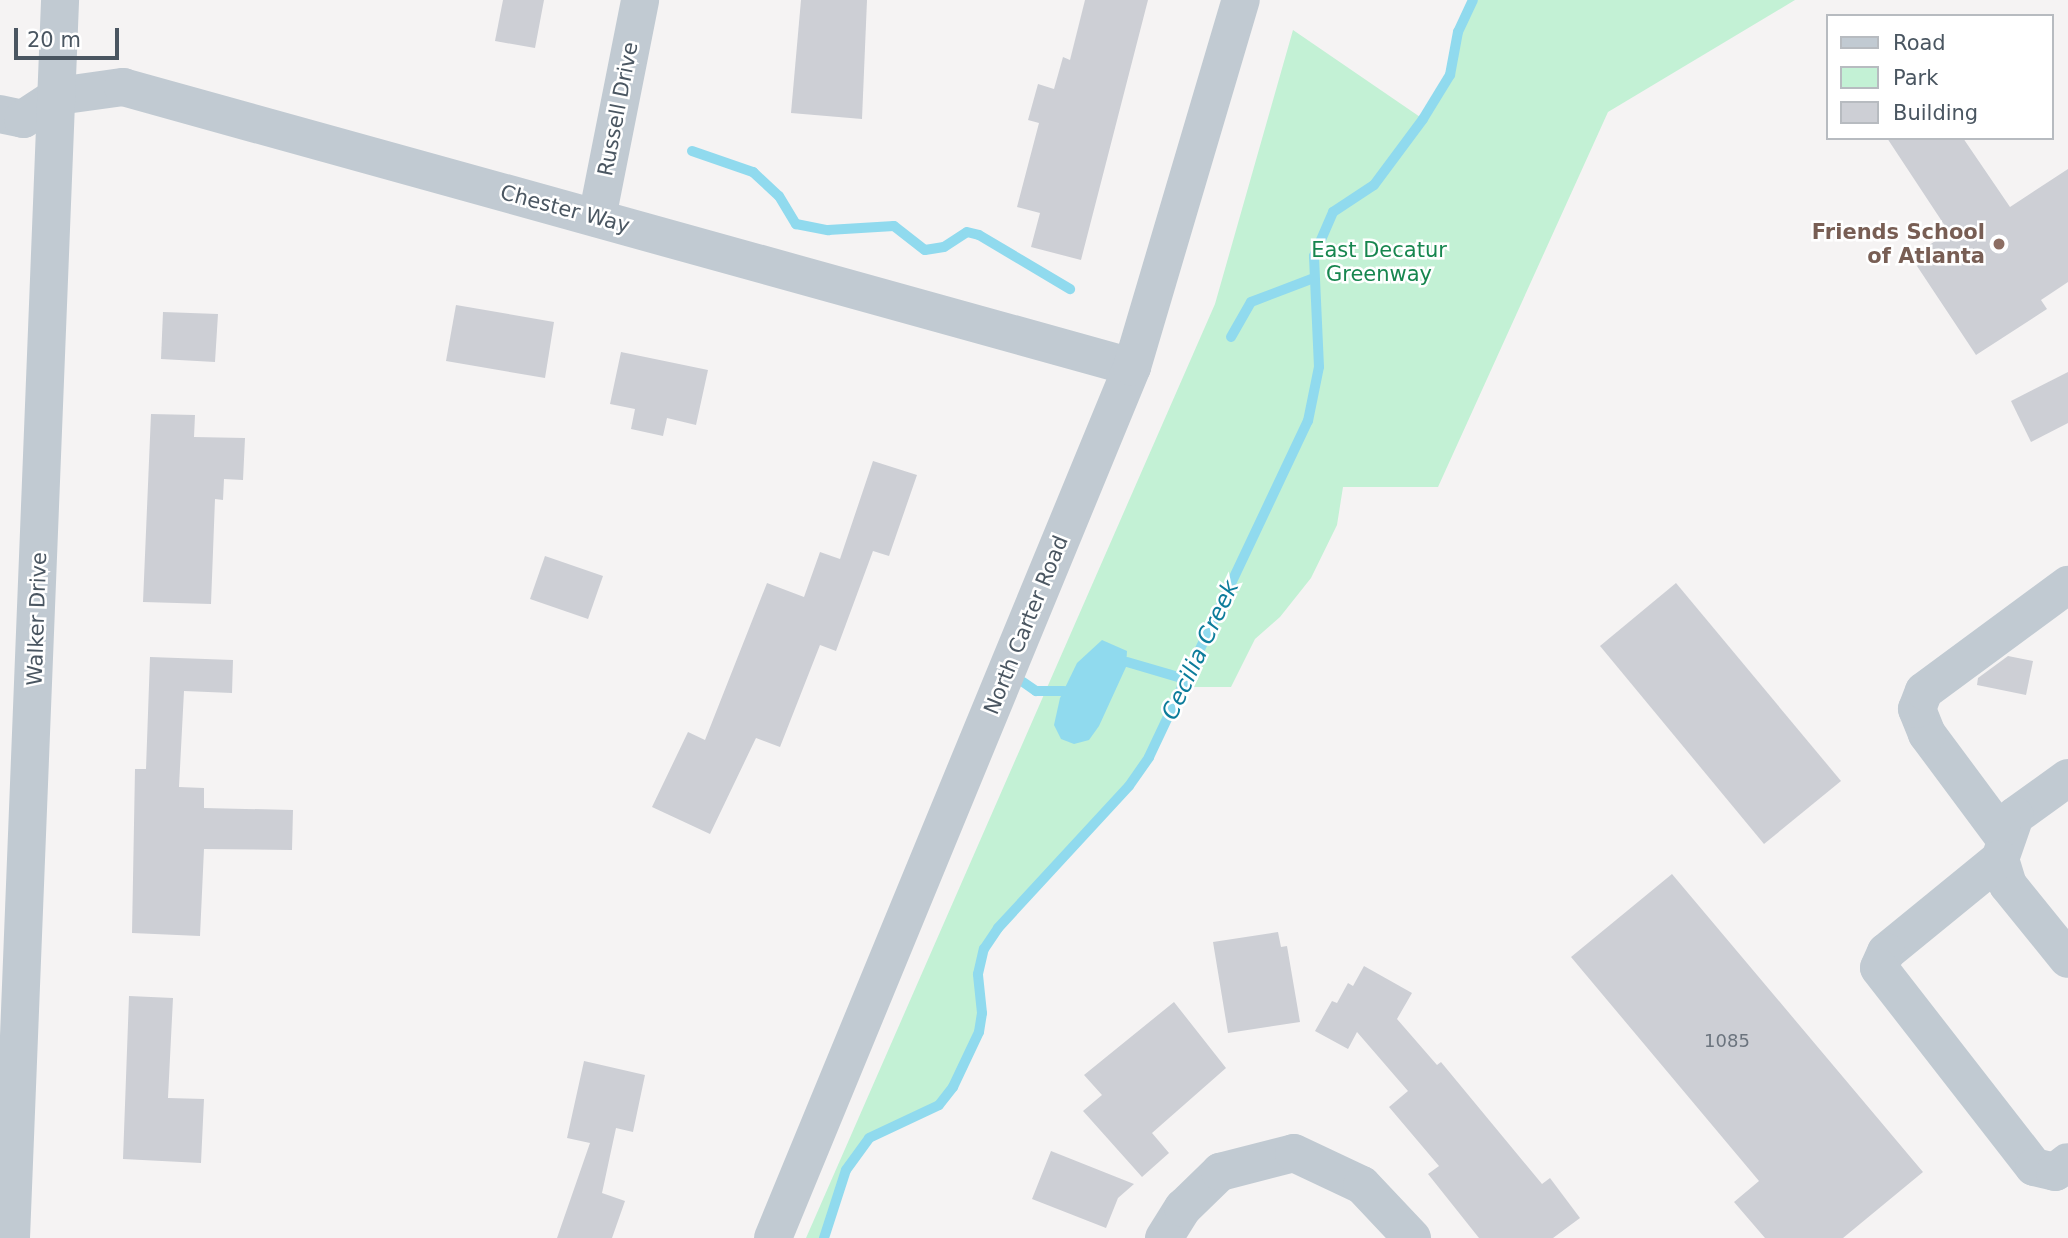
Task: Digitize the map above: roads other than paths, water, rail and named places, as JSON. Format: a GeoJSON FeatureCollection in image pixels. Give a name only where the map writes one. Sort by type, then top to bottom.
{"type":"FeatureCollection","features":[{"type":"Feature","properties":{"kind":"street","name":"Walker Drive"},"geometry":{"type":"LineString","coordinates":[[11,1238],[60,0]]}},
{"type":"Feature","properties":{"kind":"street","name":"Russell Drive"},"geometry":{"type":"LineString","coordinates":[[597,218],[640,0]]}},
{"type":"Feature","properties":{"kind":"street","name":"North Carter Road"},"geometry":{"type":"LineString","coordinates":[[773,1238],[1132,367],[1241,0]]}},
{"type":"Feature","properties":{"kind":"street","name":"Chester Way"},"geometry":{"type":"LineString","coordinates":[[0,114],[23,119],[58,96],[122,87],[1132,367]]}},
{"type":"Feature","properties":{"kind":"street"},"geometry":{"type":"LineString","coordinates":[[2068,585],[1924,691],[1917,709],[1927,734],[2003,849],[2008,885],[2068,959]]}},
{"type":"Feature","properties":{"kind":"street"},"geometry":{"type":"LineString","coordinates":[[2068,778],[2015,816],[2003,849],[1886,952],[1879,968],[1885,982],[2035,1167],[2055,1172],[2068,1162]]}},
{"type":"Feature","properties":{"kind":"street"},"geometry":{"type":"LineString","coordinates":[[1164,1238],[1182,1208],[1220,1172],[1294,1153],[1362,1185],[1412,1238]]}},
{"type":"Feature","properties":{"kind":"water"},"geometry":{"type":"Polygon","coordinates":[[[1102,640],[1127,651],[1126,667],[1099,726],[1089,740],[1074,744],[1061,739],[1054,725],[1060,698],[1077,663],[1102,640]]]}},
{"type":"Feature","properties":{"kind":"waterway","name":"Cecilia Creek"},"geometry":{"type":"LineString","coordinates":[[824,1238],[846,1170],[869,1138],[939,1105],[953,1087],[979,1032],[982,1013],[978,974],[984,949],[998,928],[1129,786],[1149,757],[1308,421],[1319,367],[1314,256],[1333,212],[1374,185],[1423,119],[1450,75],[1458,32],[1473,0]]}},
{"type":"Feature","properties":{"kind":"waterway"},"geometry":{"type":"LineString","coordinates":[[692,151],[753,172],[779,196],[796,224],[828,230],[894,226],[925,250],[944,247],[967,232],[979,235],[1070,289]]}},
{"type":"Feature","properties":{"kind":"waterway"},"geometry":{"type":"LineString","coordinates":[[1231,337],[1251,302],[1314,278]]}},
{"type":"Feature","properties":{"kind":"waterway"},"geometry":{"type":"LineString","coordinates":[[1127,662],[1185,679]]}},
{"type":"Feature","properties":{"kind":"waterway"},"geometry":{"type":"LineString","coordinates":[[1023,682],[1036,691],[1064,691]]}},
{"type":"Feature","properties":{"kind":"place","name":"Friends School of Atlanta"},"geometry":{"type":"Point","coordinates":[1999,244]}},
{"type":"Feature","properties":{"kind":"park label","name":"East Decatur Greenway"},"geometry":{"type":"Point","coordinates":[1379,262]}}]}
